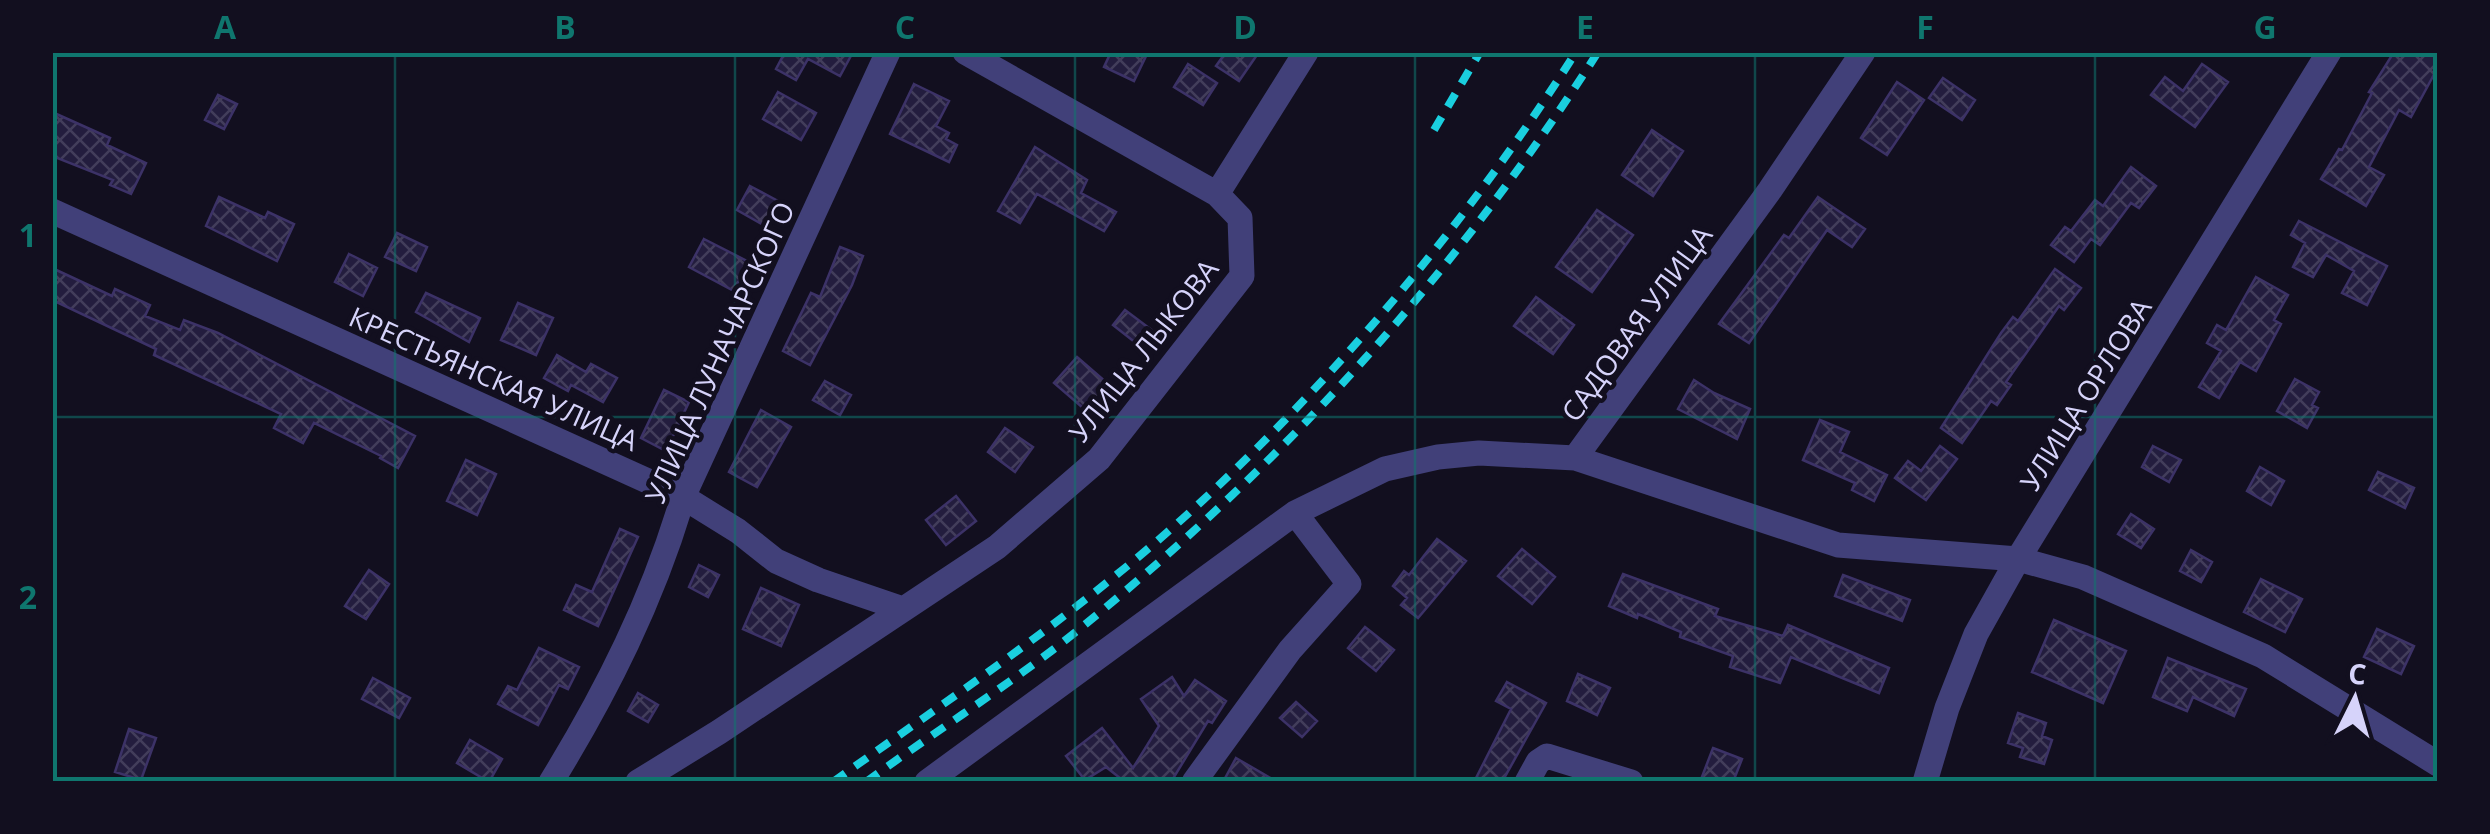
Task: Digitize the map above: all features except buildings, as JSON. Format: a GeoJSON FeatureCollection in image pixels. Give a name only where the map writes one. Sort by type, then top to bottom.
{"type":"FeatureCollection","features":[{"type":"Feature","properties":{"kind":"street","name":"УЛИЦА ЛУНАЧАРСКОГО"},"geometry":{"type":"LineString","coordinates":[[550,782],[630,639],[665,559],[684,497],[888,52]]}},
{"type":"Feature","properties":{"kind":"street"},"geometry":{"type":"LineString","coordinates":[[965,52],[1217,194],[1306,52]]}},
{"type":"Feature","properties":{"kind":"street","name":"САДОВАЯ УЛИЦА"},"geometry":{"type":"LineString","coordinates":[[927,782],[1295,513],[1385,469],[1438,457],[1480,453],[1574,458],[1770,190],[1863,52]]}},
{"type":"Feature","properties":{"kind":"street","name":"УЛИЦА ОРЛОВА"},"geometry":{"type":"LineString","coordinates":[[1924,782],[1976,634],[2329,52]]}},
{"type":"Feature","properties":{"kind":"street","name":"УЛИЦА ЛЫКОВА"},"geometry":{"type":"LineString","coordinates":[[638,782],[997,548],[1100,459],[1242,276],[1240,218],[1217,194]]}},
{"type":"Feature","properties":{"kind":"street","name":"КРЕСТЬЯНСКАЯ УЛИЦА"},"geometry":{"type":"LineString","coordinates":[[52,212],[684,497],[738,531],[776,562],[904,609]]}},
{"type":"Feature","properties":{"kind":"street"},"geometry":{"type":"LineString","coordinates":[[1574,458],[1838,545],[2018,559],[2083,577],[2263,656],[2438,764]]}},
{"type":"Feature","properties":{"kind":"street"},"geometry":{"type":"LineString","coordinates":[[1194,782],[1290,650],[1349,584],[1295,513]]}},
{"type":"Feature","properties":{"kind":"street"},"geometry":{"type":"LineString","coordinates":[[1527,782],[1538,762],[1548,756],[1631,782]]}},
{"type":"Feature","properties":{"kind":"railway"},"geometry":{"type":"LineString","coordinates":[[1434,130],[1480,52]]}},
{"type":"Feature","properties":{"kind":"railway"},"geometry":{"type":"LineString","coordinates":[[833,782],[1114,577],[1255,451],[1355,344],[1449,231],[1494,173],[1576,52]]}},
{"type":"Feature","properties":{"kind":"railway"},"geometry":{"type":"LineString","coordinates":[[866,782],[1082,627],[1157,564],[1297,431],[1426,288],[1543,134],[1598,52]]}}]}
